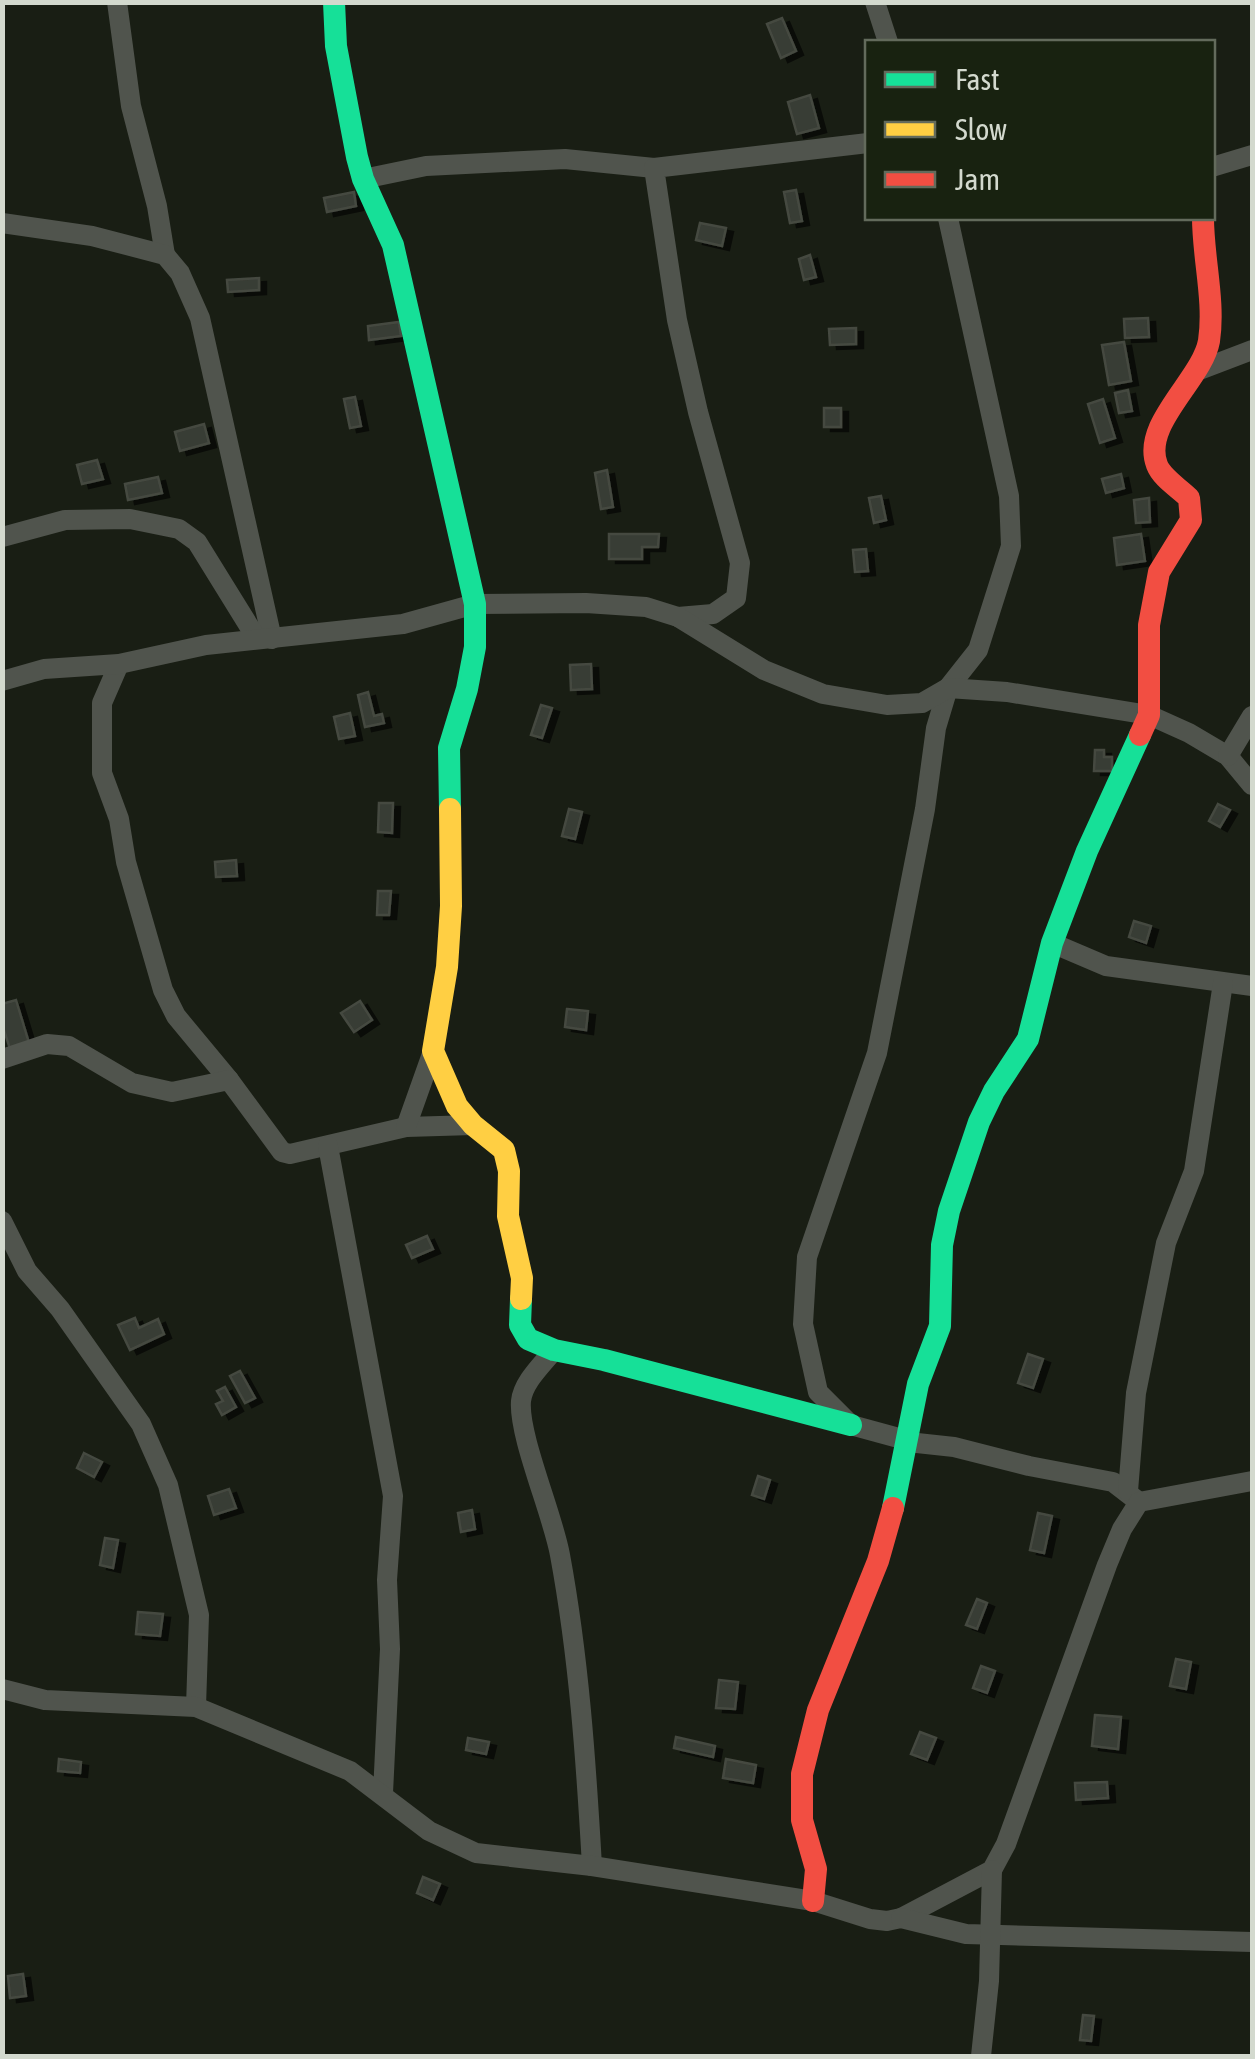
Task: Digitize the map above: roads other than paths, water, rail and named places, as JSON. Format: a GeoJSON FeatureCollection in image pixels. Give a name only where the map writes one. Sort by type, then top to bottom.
{"type":"FeatureCollection","features":[{"type":"Feature","properties":{"kind":"street"},"geometry":{"type":"LineString","coordinates":[[117,2],[131,106],[158,206],[165,254],[180,273],[200,318],[264,639]]}},
{"type":"Feature","properties":{"kind":"street"},"geometry":{"type":"LineString","coordinates":[[334,2],[336,46],[363,180],[393,245],[475,604],[474,647],[467,689],[449,748],[448,967],[433,1051],[406,1128]]}},
{"type":"Feature","properties":{"kind":"street"},"geometry":{"type":"LineString","coordinates":[[874,2],[887,40]]}},
{"type":"Feature","properties":{"kind":"street"},"geometry":{"type":"LineString","coordinates":[[363,180],[426,166],[565,159],[654,168],[865,142]]}},
{"type":"Feature","properties":{"kind":"street"},"geometry":{"type":"LineString","coordinates":[[1215,165],[1252,155]]}},
{"type":"Feature","properties":{"kind":"street"},"geometry":{"type":"LineString","coordinates":[[654,168],[677,320],[740,563],[736,598],[713,614],[678,618]]}},
{"type":"Feature","properties":{"kind":"street"},"geometry":{"type":"LineString","coordinates":[[850,1424],[818,1392],[812,1370],[803,1324],[807,1257],[876,1054],[926,809],[936,728],[948,688],[978,650],[1011,546],[1009,496],[948,220]]}},
{"type":"Feature","properties":{"kind":"street"},"geometry":{"type":"LineString","coordinates":[[812,1901],[816,1869],[800,1800],[808,1740],[878,1561],[894,1506],[918,1384],[940,1326],[942,1245],[959,1178],[994,1091],[1028,1039],[1052,942],[1087,851],[1149,715],[1149,624],[1159,572],[1191,520],[1189,498],[1158,467],[1155,451],[1179,392],[1197,370],[1209,344],[1203,220]]}},
{"type":"Feature","properties":{"kind":"street"},"geometry":{"type":"LineString","coordinates":[[2,223],[92,236],[165,254]]}},
{"type":"Feature","properties":{"kind":"street"},"geometry":{"type":"LineString","coordinates":[[1197,370],[1252,350]]}},
{"type":"Feature","properties":{"kind":"street"},"geometry":{"type":"LineString","coordinates":[[2,537],[65,520],[130,519],[180,530],[197,542],[264,639]]}},
{"type":"Feature","properties":{"kind":"street"},"geometry":{"type":"LineString","coordinates":[[2,682],[44,668],[119,664],[206,645],[403,624],[475,604],[646,607],[678,618],[764,670],[823,694],[887,705],[922,703],[948,688],[1007,692],[1149,715],[1228,756],[1252,785]]}},
{"type":"Feature","properties":{"kind":"street"},"geometry":{"type":"LineString","coordinates":[[119,664],[102,703],[102,773],[119,819],[126,862],[163,990],[176,1016],[230,1080],[282,1152],[290,1154],[406,1128],[473,1125]]}},
{"type":"Feature","properties":{"kind":"street"},"geometry":{"type":"LineString","coordinates":[[1228,756],[1252,716]]}},
{"type":"Feature","properties":{"kind":"street"},"geometry":{"type":"LineString","coordinates":[[1052,942],[1106,966],[1252,986]]}},
{"type":"Feature","properties":{"kind":"street"},"geometry":{"type":"LineString","coordinates":[[981,2056],[992,1870],[1006,1844],[1133,1497],[1136,1394],[1166,1244],[1194,1171],[1223,982]]}},
{"type":"Feature","properties":{"kind":"street"},"geometry":{"type":"LineString","coordinates":[[2,1059],[47,1044],[69,1046],[132,1083],[172,1092],[230,1080]]}},
{"type":"Feature","properties":{"kind":"street"},"geometry":{"type":"LineString","coordinates":[[433,1051],[457,1106],[504,1150],[509,1170],[508,1216],[522,1278],[520,1325],[528,1339],[554,1350],[870,1432],[1094,1477],[1113,1482],[1133,1497],[1252,1480]]}},
{"type":"Feature","properties":{"kind":"street"},"geometry":{"type":"LineString","coordinates":[[328,1146],[393,1496],[382,1794]]}},
{"type":"Feature","properties":{"kind":"street"},"geometry":{"type":"LineString","coordinates":[[2,1220],[27,1271],[60,1308],[141,1424],[168,1485],[199,1615],[196,1707]]}},
{"type":"Feature","properties":{"kind":"street"},"geometry":{"type":"LineString","coordinates":[[554,1350],[528,1382],[521,1398],[522,1422],[550,1513],[562,1571],[583,1712],[592,1866]]}},
{"type":"Feature","properties":{"kind":"street"},"geometry":{"type":"LineString","coordinates":[[2,1689],[45,1700],[196,1707],[350,1771],[428,1831],[476,1853],[592,1866],[812,1901],[886,1921],[901,1918],[992,1870]]}},
{"type":"Feature","properties":{"kind":"street"},"geometry":{"type":"LineString","coordinates":[[901,1918],[966,1934],[1252,1942]]}}]}
